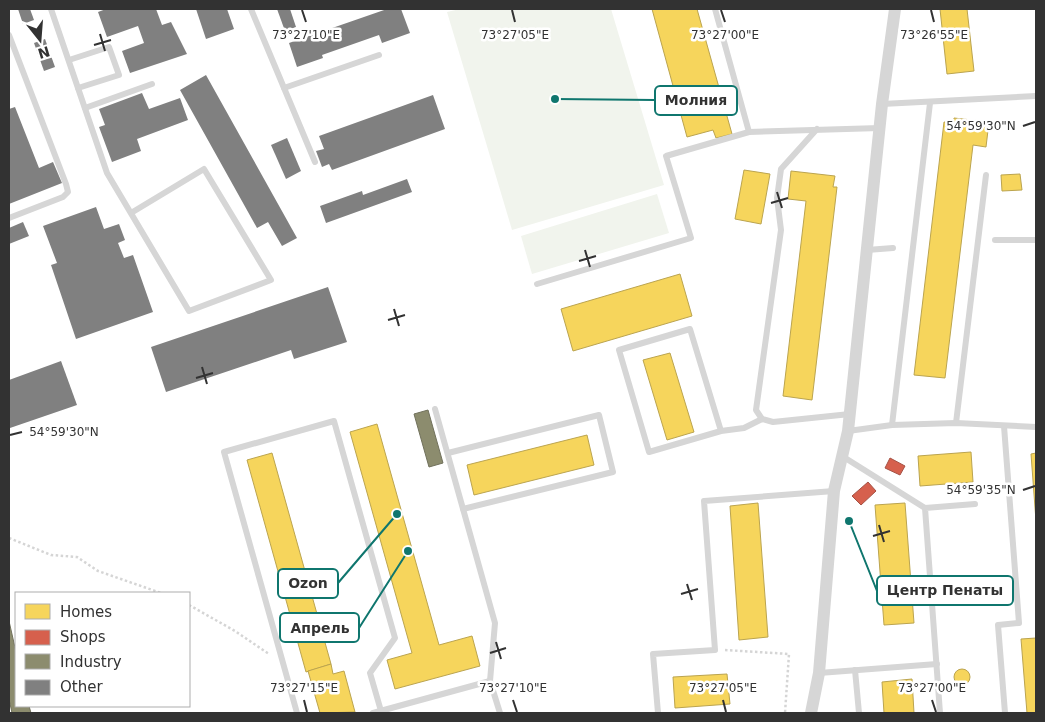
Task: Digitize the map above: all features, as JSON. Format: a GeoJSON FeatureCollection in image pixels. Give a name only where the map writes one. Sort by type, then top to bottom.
{"type":"FeatureCollection","features":[{"type":"Feature","properties":{"kind":"street"},"geometry":{"type":"LineString","coordinates":[[811,713],[819,673],[834,491],[848,431],[882,104],[895,9]]}},
{"type":"Feature","properties":{"kind":"lane"},"geometry":{"type":"LineString","coordinates":[[51,9],[107,173],[131,213],[190,310],[271,280],[204,169],[131,213]]}},
{"type":"Feature","properties":{"kind":"lane"},"geometry":{"type":"LineString","coordinates":[[250,9],[315,162]]}},
{"type":"Feature","properties":{"kind":"lane"},"geometry":{"type":"LineString","coordinates":[[716,9],[749,132]]}},
{"type":"Feature","properties":{"kind":"lane"},"geometry":{"type":"LineString","coordinates":[[9,35],[68,192],[63,197],[9,218]]}},
{"type":"Feature","properties":{"kind":"lane"},"geometry":{"type":"LineString","coordinates":[[69,60],[109,47],[119,74],[78,88]]}},
{"type":"Feature","properties":{"kind":"lane"},"geometry":{"type":"LineString","coordinates":[[284,88],[379,55]]}},
{"type":"Feature","properties":{"kind":"lane"},"geometry":{"type":"LineString","coordinates":[[85,108],[152,84]]}},
{"type":"Feature","properties":{"kind":"lane"},"geometry":{"type":"LineString","coordinates":[[882,104],[1036,96]]}},
{"type":"Feature","properties":{"kind":"lane"},"geometry":{"type":"LineString","coordinates":[[892,425],[930,103]]}},
{"type":"Feature","properties":{"kind":"lane"},"geometry":{"type":"LineString","coordinates":[[537,284],[691,238],[666,156],[749,132],[880,128]]}},
{"type":"Feature","properties":{"kind":"lane"},"geometry":{"type":"LineString","coordinates":[[817,129],[781,169],[777,198],[780,230],[756,410],[762,419],[773,422],[850,414]]}},
{"type":"Feature","properties":{"kind":"lane"},"geometry":{"type":"LineString","coordinates":[[956,423],[986,175]]}},
{"type":"Feature","properties":{"kind":"lane"},"geometry":{"type":"LineString","coordinates":[[995,240],[1036,240]]}},
{"type":"Feature","properties":{"kind":"lane"},"geometry":{"type":"LineString","coordinates":[[867,250],[893,248]]}},
{"type":"Feature","properties":{"kind":"lane"},"geometry":{"type":"LineString","coordinates":[[721,431],[690,329],[619,350],[649,452],[721,431],[744,428],[762,419]]}},
{"type":"Feature","properties":{"kind":"lane"},"geometry":{"type":"LineString","coordinates":[[435,409],[495,623],[490,681],[500,713]]}},
{"type":"Feature","properties":{"kind":"lane"},"geometry":{"type":"LineString","coordinates":[[448,453],[599,415],[613,472],[464,509]]}},
{"type":"Feature","properties":{"kind":"lane"},"geometry":{"type":"LineString","coordinates":[[297,713],[224,452],[334,421],[395,638],[370,674],[381,711]]}},
{"type":"Feature","properties":{"kind":"lane"},"geometry":{"type":"LineString","coordinates":[[848,431],[892,425],[956,423],[1036,427]]}},
{"type":"Feature","properties":{"kind":"lane"},"geometry":{"type":"LineString","coordinates":[[1004,426],[1019,623],[998,625],[1005,713]]}},
{"type":"Feature","properties":{"kind":"lane"},"geometry":{"type":"LineString","coordinates":[[841,456],[925,508],[975,504]]}},
{"type":"Feature","properties":{"kind":"lane"},"geometry":{"type":"LineString","coordinates":[[658,713],[653,654],[715,650],[704,501],[834,491]]}},
{"type":"Feature","properties":{"kind":"lane"},"geometry":{"type":"LineString","coordinates":[[925,508],[940,713]]}},
{"type":"Feature","properties":{"kind":"lane"},"geometry":{"type":"LineString","coordinates":[[819,673],[937,664]]}},
{"type":"Feature","properties":{"kind":"lane"},"geometry":{"type":"LineString","coordinates":[[855,670],[859,713]]}},
{"type":"Feature","properties":{"kind":"lane"},"geometry":{"type":"LineString","coordinates":[[373,713],[490,681]]}},
{"type":"Feature","properties":{"kind":"path"},"geometry":{"type":"LineString","coordinates":[[9,538],[51,555],[77,557],[98,571],[158,592]]}},
{"type":"Feature","properties":{"kind":"path"},"geometry":{"type":"LineString","coordinates":[[190,606],[283,663]]}},
{"type":"Feature","properties":{"kind":"path"},"geometry":{"type":"LineString","coordinates":[[715,650],[789,654],[786,713]]}},
{"type":"Feature","properties":{"kind":"shaded area"},"geometry":{"type":"Polygon","coordinates":[[[460,9],[611,9],[664,185],[512,230],[447,12],[460,9]]]}},
{"type":"Feature","properties":{"kind":"shaded area"},"geometry":{"type":"Polygon","coordinates":[[[657,194],[669,233],[532,274],[521,236],[657,194]]]}},
{"type":"Feature","properties":{"kind":"building: Homes"},"geometry":{"type":"Polygon","coordinates":[[[652,9],[697,9],[732,134],[716,138],[713,130],[687,137],[652,9]]]}},
{"type":"Feature","properties":{"kind":"building: Homes"},"geometry":{"type":"Polygon","coordinates":[[[940,9],[967,9],[974,71],[947,74],[940,9]]]}},
{"type":"Feature","properties":{"kind":"building: Homes"},"geometry":{"type":"Polygon","coordinates":[[[954,118],[989,122],[986,147],[973,145],[945,378],[914,375],[944,122],[953,123],[954,118]]]}},
{"type":"Feature","properties":{"kind":"building: Homes"},"geometry":{"type":"Polygon","coordinates":[[[744,170],[770,174],[761,224],[735,219],[744,170]]]}},
{"type":"Feature","properties":{"kind":"building: Homes"},"geometry":{"type":"Polygon","coordinates":[[[791,171],[835,176],[833,187],[837,187],[812,400],[783,396],[806,201],[788,199],[791,171]]]}},
{"type":"Feature","properties":{"kind":"building: Homes"},"geometry":{"type":"Polygon","coordinates":[[[1020,174],[1022,190],[1002,191],[1001,175],[1020,174]]]}},
{"type":"Feature","properties":{"kind":"building: Homes"},"geometry":{"type":"Polygon","coordinates":[[[680,274],[692,316],[573,351],[561,309],[680,274]]]}},
{"type":"Feature","properties":{"kind":"building: Homes"},"geometry":{"type":"Polygon","coordinates":[[[670,353],[694,432],[667,440],[643,360],[670,353]]]}},
{"type":"Feature","properties":{"kind":"building: Homes"},"geometry":{"type":"Polygon","coordinates":[[[377,424],[439,645],[472,636],[480,666],[395,689],[387,660],[412,653],[350,432],[377,424]]]}},
{"type":"Feature","properties":{"kind":"building: Homes"},"geometry":{"type":"Polygon","coordinates":[[[587,435],[594,465],[474,495],[467,465],[587,435]]]}},
{"type":"Feature","properties":{"kind":"building: Homes"},"geometry":{"type":"Polygon","coordinates":[[[971,452],[973,482],[920,486],[918,456],[971,452]]]}},
{"type":"Feature","properties":{"kind":"building: Homes"},"geometry":{"type":"Polygon","coordinates":[[[272,453],[331,664],[306,672],[247,460],[272,453]]]}},
{"type":"Feature","properties":{"kind":"building: Homes"},"geometry":{"type":"Polygon","coordinates":[[[1036,453],[1036,521],[1031,454],[1036,453]]]}},
{"type":"Feature","properties":{"kind":"building: Homes"},"geometry":{"type":"Polygon","coordinates":[[[758,503],[768,637],[739,640],[730,506],[758,503]]]}},
{"type":"Feature","properties":{"kind":"building: Homes"},"geometry":{"type":"Polygon","coordinates":[[[905,503],[914,623],[884,625],[875,505],[905,503]]]}},
{"type":"Feature","properties":{"kind":"building: Homes"},"geometry":{"type":"Polygon","coordinates":[[[1036,638],[1036,713],[1027,713],[1021,639],[1036,638]]]}},
{"type":"Feature","properties":{"kind":"building: Homes"},"geometry":{"type":"Polygon","coordinates":[[[331,664],[333,674],[344,671],[355,712],[320,713],[308,671],[331,664]]]}},
{"type":"Feature","properties":{"kind":"building: Homes"},"geometry":{"type":"Polygon","coordinates":[[[959,669],[965,669],[970,674],[968,683],[959,685],[954,680],[954,674],[959,669]]]}},
{"type":"Feature","properties":{"kind":"building: Homes"},"geometry":{"type":"Polygon","coordinates":[[[727,674],[730,704],[675,708],[673,677],[727,674]]]}},
{"type":"Feature","properties":{"kind":"building: Homes"},"geometry":{"type":"Polygon","coordinates":[[[912,679],[914,713],[884,713],[882,682],[912,679]]]}},
{"type":"Feature","properties":{"kind":"building: Shops"},"geometry":{"type":"Polygon","coordinates":[[[890,458],[905,466],[900,475],[885,468],[890,458]]]}},
{"type":"Feature","properties":{"kind":"building: Shops"},"geometry":{"type":"Polygon","coordinates":[[[868,482],[876,491],[861,505],[852,496],[868,482]]]}},
{"type":"Feature","properties":{"kind":"building: Industry"},"geometry":{"type":"Polygon","coordinates":[[[428,410],[443,463],[429,467],[414,414],[428,410]]]}},
{"type":"Feature","properties":{"kind":"building: Industry"},"geometry":{"type":"Polygon","coordinates":[[[9,621],[15,648],[15,707],[29,707],[31,713],[12,713],[9,699],[9,621]]]}},
{"type":"Feature","properties":{"kind":"building: Other"},"geometry":{"type":"Polygon","coordinates":[[[18,9],[30,9],[34,20],[23,24],[18,9]]]}},
{"type":"Feature","properties":{"kind":"building: Other"},"geometry":{"type":"Polygon","coordinates":[[[106,9],[156,9],[162,25],[171,22],[187,54],[130,73],[122,51],[144,43],[138,26],[107,37],[98,12],[106,9]]]}},
{"type":"Feature","properties":{"kind":"building: Other"},"geometry":{"type":"Polygon","coordinates":[[[196,9],[227,9],[234,29],[206,39],[196,9]]]}},
{"type":"Feature","properties":{"kind":"building: Other"},"geometry":{"type":"Polygon","coordinates":[[[277,9],[290,9],[296,27],[285,31],[277,9]]]}},
{"type":"Feature","properties":{"kind":"building: Other"},"geometry":{"type":"Polygon","coordinates":[[[387,9],[401,9],[410,33],[382,43],[379,35],[322,55],[323,58],[297,67],[289,43],[387,9]]]}},
{"type":"Feature","properties":{"kind":"building: Other"},"geometry":{"type":"Polygon","coordinates":[[[45,39],[55,67],[44,71],[34,43],[45,39]]]}},
{"type":"Feature","properties":{"kind":"building: Other"},"geometry":{"type":"Polygon","coordinates":[[[206,75],[297,238],[282,246],[268,222],[257,228],[180,90],[206,75]]]}},
{"type":"Feature","properties":{"kind":"building: Other"},"geometry":{"type":"Polygon","coordinates":[[[142,93],[149,109],[180,98],[188,120],[137,139],[141,151],[112,162],[99,127],[105,125],[99,109],[142,93]]]}},
{"type":"Feature","properties":{"kind":"building: Other"},"geometry":{"type":"Polygon","coordinates":[[[433,95],[445,129],[332,170],[329,164],[322,167],[316,151],[324,149],[319,136],[433,95]]]}},
{"type":"Feature","properties":{"kind":"building: Other"},"geometry":{"type":"Polygon","coordinates":[[[15,107],[39,168],[53,162],[62,183],[9,204],[9,109],[15,107]]]}},
{"type":"Feature","properties":{"kind":"building: Other"},"geometry":{"type":"Polygon","coordinates":[[[287,138],[301,171],[286,179],[271,145],[287,138]]]}},
{"type":"Feature","properties":{"kind":"building: Other"},"geometry":{"type":"Polygon","coordinates":[[[407,179],[412,192],[326,223],[320,206],[362,191],[363,195],[407,179]]]}},
{"type":"Feature","properties":{"kind":"building: Other"},"geometry":{"type":"Polygon","coordinates":[[[96,207],[104,229],[119,224],[125,240],[118,243],[124,258],[133,255],[153,312],[76,339],[51,265],[57,263],[43,226],[96,207]]]}},
{"type":"Feature","properties":{"kind":"building: Other"},"geometry":{"type":"Polygon","coordinates":[[[23,222],[29,236],[9,244],[9,228],[23,222]]]}},
{"type":"Feature","properties":{"kind":"building: Other"},"geometry":{"type":"Polygon","coordinates":[[[328,287],[347,342],[294,359],[291,350],[166,392],[151,347],[328,287]]]}},
{"type":"Feature","properties":{"kind":"building: Other"},"geometry":{"type":"Polygon","coordinates":[[[61,361],[77,405],[10,428],[9,380],[61,361]]]}},
{"type":"Feature","properties":{"kind":"place","name":"Молния"},"geometry":{"type":"Point","coordinates":[555,99]}},
{"type":"Feature","properties":{"kind":"place","name":"Ozon"},"geometry":{"type":"Point","coordinates":[397,514]}},
{"type":"Feature","properties":{"kind":"place","name":"Центр Пенаты"},"geometry":{"type":"Point","coordinates":[849,521]}},
{"type":"Feature","properties":{"kind":"place","name":"Апрель"},"geometry":{"type":"Point","coordinates":[408,551]}}]}
